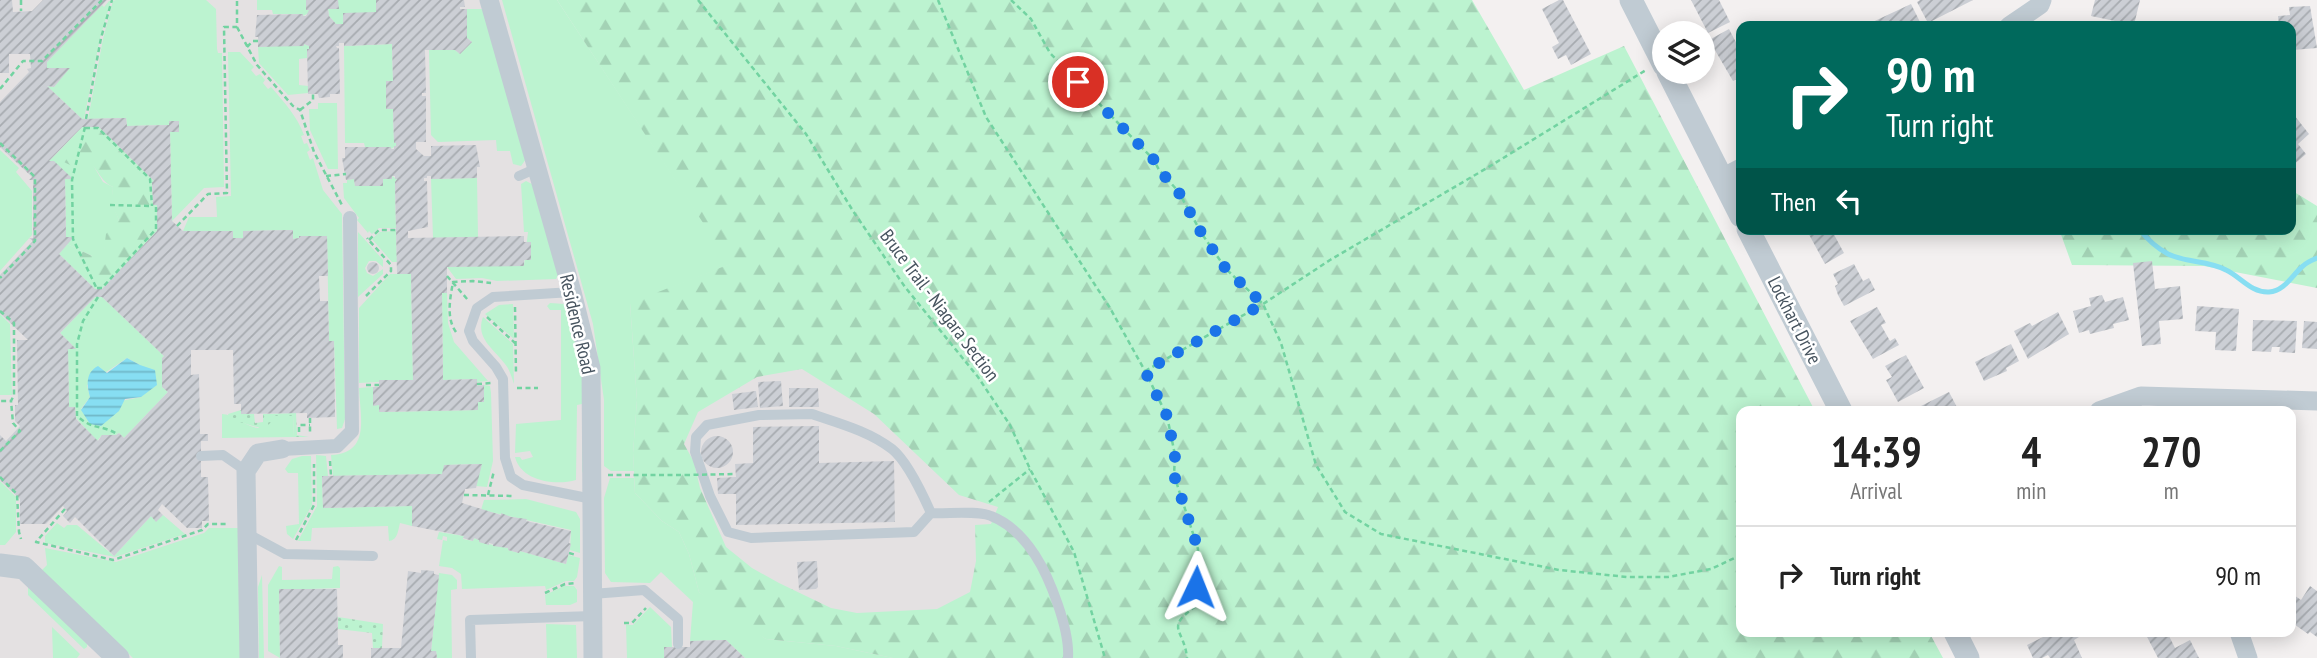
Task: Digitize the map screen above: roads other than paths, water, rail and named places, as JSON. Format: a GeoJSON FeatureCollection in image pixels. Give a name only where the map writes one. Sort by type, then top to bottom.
{"type":"FeatureCollection","features":[{"type":"Feature","properties":{"kind":"street","name":"Residence Road"},"geometry":{"type":"LineString","coordinates":[[489,0],[528,172],[572,292],[591,368],[592,499],[587,589],[593,616],[593,658]]}},
{"type":"Feature","properties":{"kind":"street"},"geometry":{"type":"LineString","coordinates":[[1631,0],[1652,41]]}},
{"type":"Feature","properties":{"kind":"street"},"geometry":{"type":"LineString","coordinates":[[2016,21],[2040,5],[2042,0]]}},
{"type":"Feature","properties":{"kind":"street"},"geometry":{"type":"LineString","coordinates":[[1676,84],[1732,173],[1736,192]]}},
{"type":"Feature","properties":{"kind":"street"},"geometry":{"type":"LineString","coordinates":[[249,658],[246,471],[258,453],[337,446],[352,431],[350,218]]}},
{"type":"Feature","properties":{"kind":"street","name":"Lockhart Drive"},"geometry":{"type":"LineString","coordinates":[[1751,235],[1838,406]]}},
{"type":"Feature","properties":{"kind":"street"},"geometry":{"type":"LineString","coordinates":[[2145,404],[2317,401]]}},
{"type":"Feature","properties":{"kind":"street"},"geometry":{"type":"LineString","coordinates":[[0,565],[24,568],[107,652]]}},
{"type":"Feature","properties":{"kind":"street"},"geometry":{"type":"LineString","coordinates":[[1958,637],[1968,658]]}},
{"type":"Feature","properties":{"kind":"lane"},"geometry":{"type":"LineString","coordinates":[[572,292],[493,297],[477,308],[469,331],[473,341],[503,379],[505,458],[511,477],[523,485],[592,499]]}},
{"type":"Feature","properties":{"kind":"lane"},"geometry":{"type":"LineString","coordinates":[[931,513],[919,487],[893,449],[855,429],[812,414],[759,415],[707,425],[696,437],[695,452],[710,496],[728,532],[751,538],[914,532],[931,513],[988,514],[1009,524],[1035,555],[1049,584],[1066,632],[1068,658]]}},
{"type":"Feature","properties":{"kind":"lane"},"geometry":{"type":"LineString","coordinates":[[201,456],[223,455],[246,471]]}},
{"type":"Feature","properties":{"kind":"lane"},"geometry":{"type":"LineString","coordinates":[[247,534],[285,554],[373,556]]}},
{"type":"Feature","properties":{"kind":"lane"},"geometry":{"type":"LineString","coordinates":[[587,589],[644,590],[678,619],[678,644]]}},
{"type":"Feature","properties":{"kind":"lane"},"geometry":{"type":"LineString","coordinates":[[471,658],[470,620],[593,616]]}},
{"type":"Feature","properties":{"kind":"water"},"geometry":{"type":"Polygon","coordinates":[[[127,358],[155,370],[157,385],[141,397],[125,399],[119,411],[101,426],[90,424],[81,410],[90,397],[88,384],[91,372],[98,366],[107,373],[127,358]]]}},
{"type":"Feature","properties":{"kind":"waterway"},"geometry":{"type":"LineString","coordinates":[[2145,235],[2168,254],[2219,267],[2263,292],[2280,289],[2305,265],[2317,258]]}}]}
